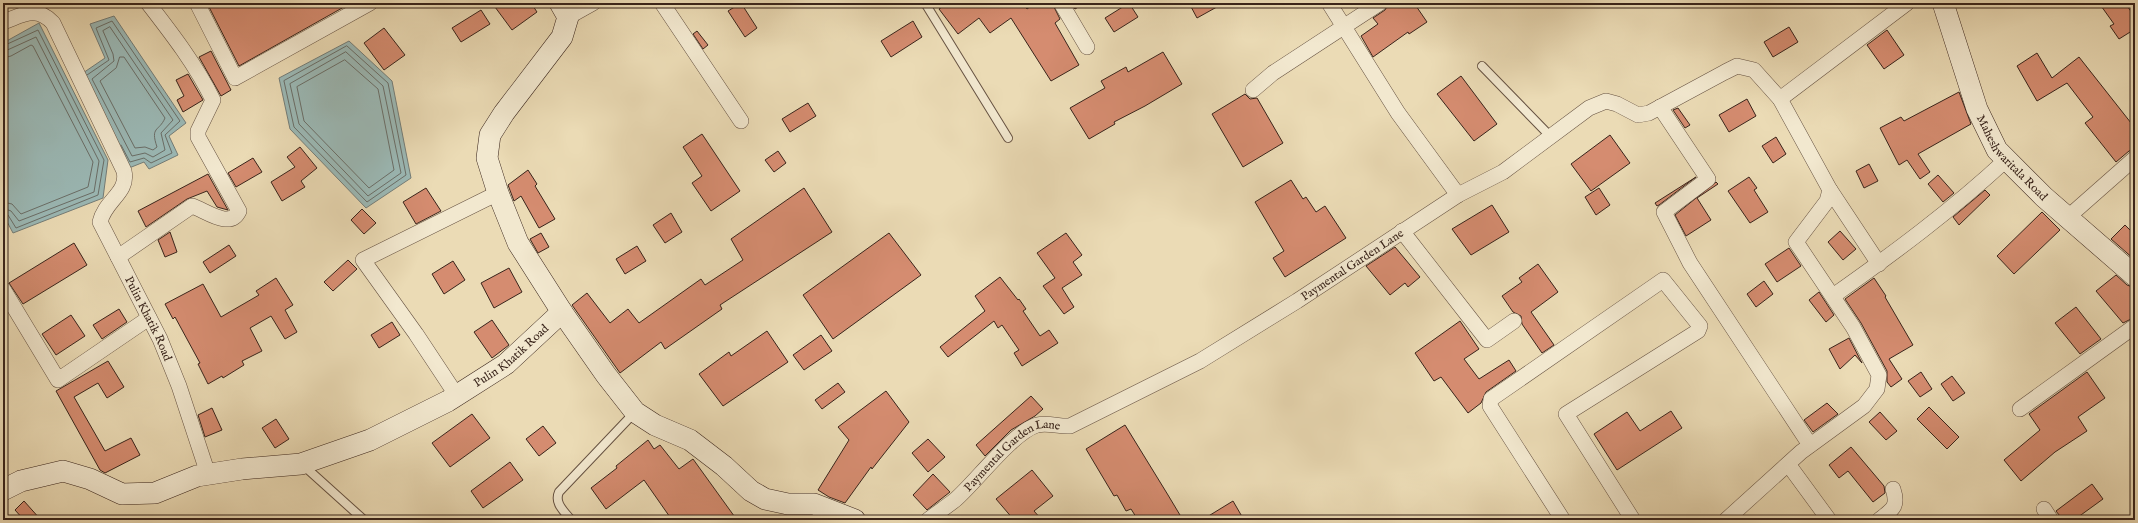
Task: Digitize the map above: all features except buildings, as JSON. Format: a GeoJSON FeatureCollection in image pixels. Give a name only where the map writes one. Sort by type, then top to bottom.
{"type":"FeatureCollection","features":[{"type":"Feature","properties":{"kind":"street"},"geometry":{"type":"LineString","coordinates":[[118,257],[192,206],[222,219],[227,219],[238,214],[239,211],[198,137],[198,131],[213,100],[204,82],[177,40],[148,3]]}},
{"type":"Feature","properties":{"kind":"street"},"geometry":{"type":"LineString","coordinates":[[197,3],[236,78],[370,3]]}},
{"type":"Feature","properties":{"kind":"street"},"geometry":{"type":"LineString","coordinates":[[592,3],[564,10],[562,37],[504,113],[490,135],[487,158],[498,193],[518,243],[562,312],[606,375],[635,412],[655,425],[690,440],[724,466],[751,491],[765,499],[788,504],[814,504],[855,520]]}},
{"type":"Feature","properties":{"kind":"street"},"geometry":{"type":"LineString","coordinates":[[662,3],[741,121]]}},
{"type":"Feature","properties":{"kind":"street"},"geometry":{"type":"LineString","coordinates":[[1061,3],[1087,47]]}},
{"type":"Feature","properties":{"kind":"street"},"geometry":{"type":"LineString","coordinates":[[1329,3],[1398,113],[1458,195]]}},
{"type":"Feature","properties":{"kind":"street"},"geometry":{"type":"LineString","coordinates":[[1252,90],[1273,72],[1380,3]]}},
{"type":"Feature","properties":{"kind":"street"},"geometry":{"type":"LineString","coordinates":[[1780,98],[1907,3]]}},
{"type":"Feature","properties":{"kind":"street","name":"Maheshwaritala Road"},"geometry":{"type":"LineString","coordinates":[[1943,3],[1977,109],[1997,150],[2067,218],[2135,276]]}},
{"type":"Feature","properties":{"kind":"street","name":"Pulin Khatik Road"},"geometry":{"type":"LineString","coordinates":[[3,22],[30,12],[37,12],[47,17],[53,23],[124,171],[124,184],[102,211],[100,222],[160,339],[180,386],[208,474]]}},
{"type":"Feature","properties":{"kind":"street","name":"Paymental Garden Lane"},"geometry":{"type":"LineString","coordinates":[[928,520],[955,499],[1028,430],[1037,425],[1048,423],[1062,427],[1070,426],[1200,361],[1297,301],[1458,195],[1503,172],[1589,108],[1606,101],[1617,104],[1638,115],[1649,113],[1737,66],[1754,70],[1780,98],[1830,190],[1879,264]]}},
{"type":"Feature","properties":{"kind":"street"},"geometry":{"type":"LineString","coordinates":[[1660,106],[1708,180],[1664,212],[1690,263],[1810,445]]}},
{"type":"Feature","properties":{"kind":"street"},"geometry":{"type":"LineString","coordinates":[[2067,218],[2135,158]]}},
{"type":"Feature","properties":{"kind":"street"},"geometry":{"type":"LineString","coordinates":[[1833,296],[1879,264],[1953,208],[2007,160]]}},
{"type":"Feature","properties":{"kind":"street"},"geometry":{"type":"LineString","coordinates":[[1726,520],[1810,445],[1864,406],[1877,390],[1879,375],[1853,327],[1796,242],[1827,201],[1830,190]]}},
{"type":"Feature","properties":{"kind":"street"},"geometry":{"type":"LineString","coordinates":[[457,396],[416,334],[363,260],[498,193]]}},
{"type":"Feature","properties":{"kind":"street"},"geometry":{"type":"LineString","coordinates":[[1402,231],[1487,340],[1514,321]]}},
{"type":"Feature","properties":{"kind":"street"},"geometry":{"type":"LineString","coordinates":[[1563,520],[1490,406],[1490,402],[1498,394],[1663,280],[1700,326],[1698,331],[1566,414],[1633,520]]}},
{"type":"Feature","properties":{"kind":"street"},"geometry":{"type":"LineString","coordinates":[[3,289],[58,380],[149,318]]}},
{"type":"Feature","properties":{"kind":"street","name":"Pulin Khatik Road"},"geometry":{"type":"LineString","coordinates":[[3,490],[22,481],[63,471],[90,479],[122,494],[154,494],[197,476],[242,469],[301,464],[370,440],[457,396],[506,364],[562,312]]}},
{"type":"Feature","properties":{"kind":"street"},"geometry":{"type":"LineString","coordinates":[[2020,409],[2135,326]]}},
{"type":"Feature","properties":{"kind":"street"},"geometry":{"type":"LineString","coordinates":[[1788,464],[1829,520]]}},
{"type":"Feature","properties":{"kind":"street"},"geometry":{"type":"LineString","coordinates":[[1879,520],[1893,509],[1897,499],[1893,489]]}},
{"type":"Feature","properties":{"kind":"lane"},"geometry":{"type":"LineString","coordinates":[[925,3],[1008,138]]}},
{"type":"Feature","properties":{"kind":"lane"},"geometry":{"type":"LineString","coordinates":[[1482,66],[1551,137]]}},
{"type":"Feature","properties":{"kind":"lane"},"geometry":{"type":"LineString","coordinates":[[571,520],[559,505],[557,498],[561,488],[635,412]]}},
{"type":"Feature","properties":{"kind":"lane"},"geometry":{"type":"LineString","coordinates":[[301,464],[364,520]]}},
{"type":"Feature","properties":{"kind":"water"},"geometry":{"type":"Polygon","coordinates":[[[114,16],[186,123],[169,136],[178,155],[149,169],[144,162],[129,168],[80,75],[105,58],[90,24],[114,16]]]}},
{"type":"Feature","properties":{"kind":"water"},"geometry":{"type":"Polygon","coordinates":[[[39,23],[108,160],[103,198],[13,233],[3,214],[3,43],[39,23]]]}},
{"type":"Feature","properties":{"kind":"water"},"geometry":{"type":"Polygon","coordinates":[[[349,41],[392,81],[411,178],[366,208],[290,129],[279,78],[349,41]]]}}]}
